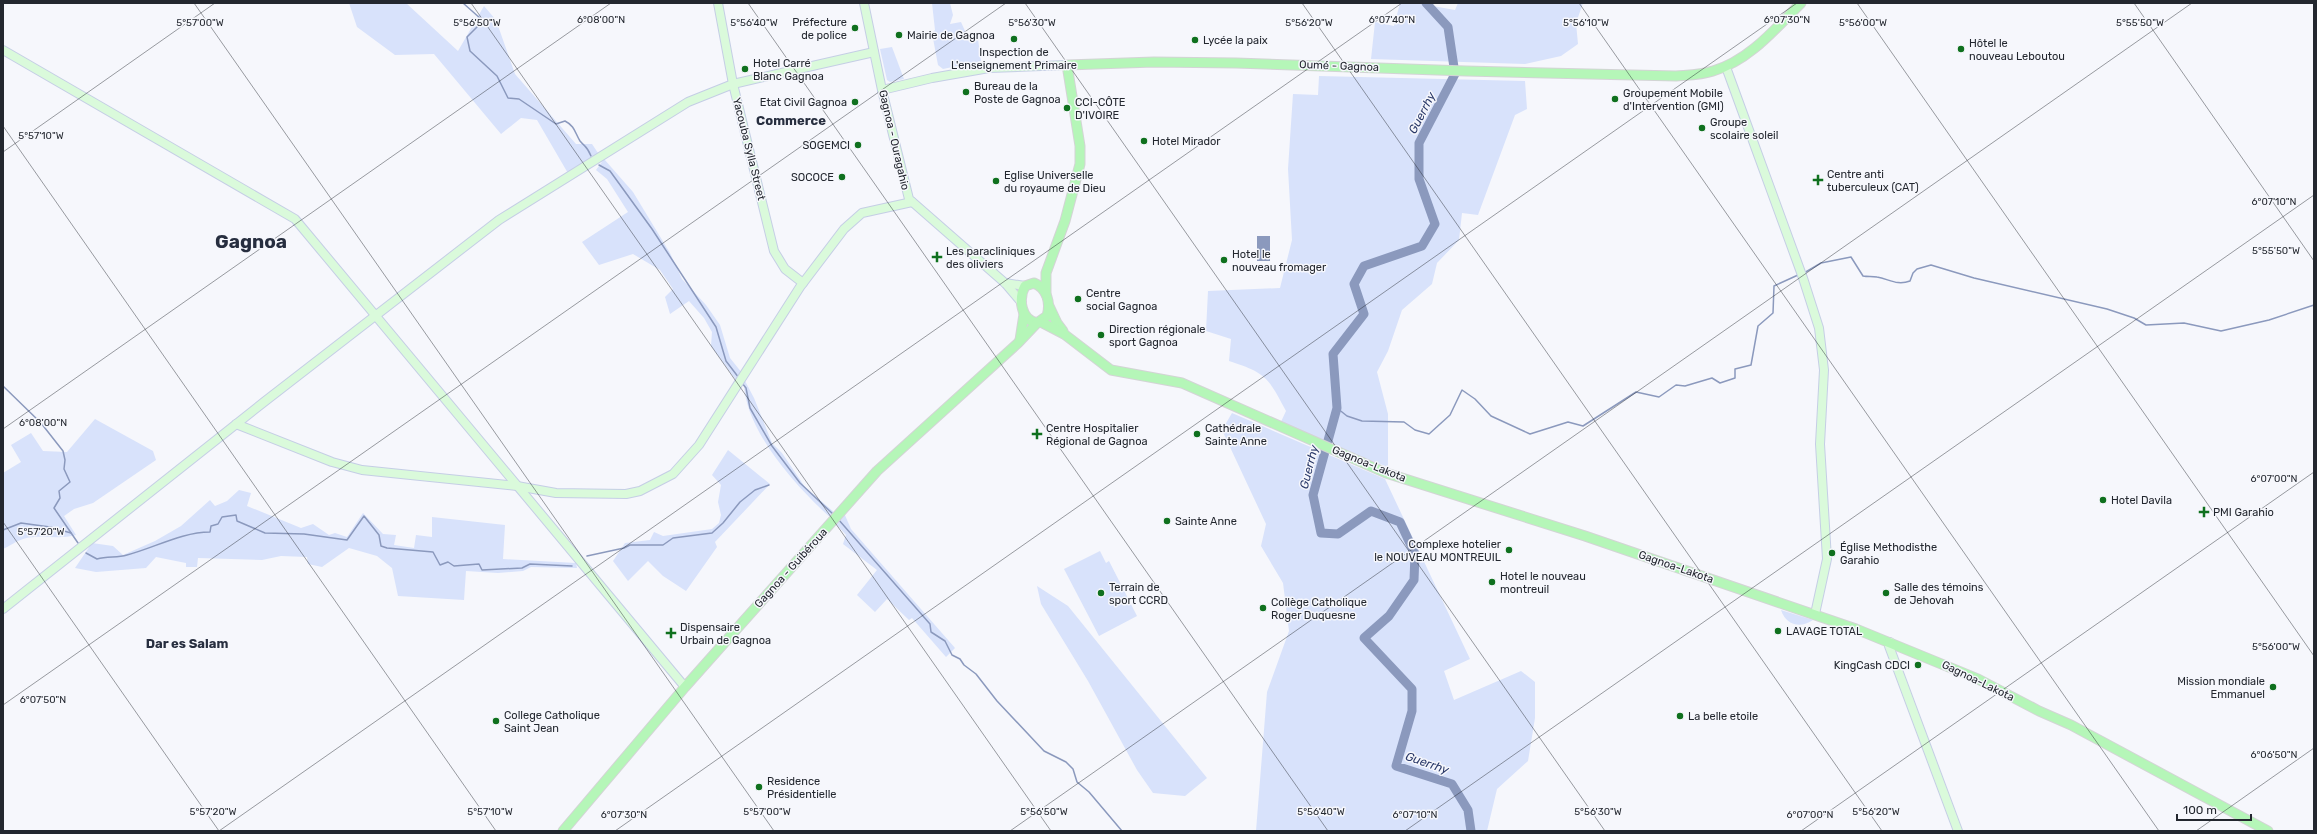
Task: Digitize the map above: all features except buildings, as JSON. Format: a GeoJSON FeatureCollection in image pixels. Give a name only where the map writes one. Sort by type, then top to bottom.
{"type":"FeatureCollection","features":[{"type":"Feature","properties":{"kind":"main road","name":"Oumé - Gagnoa"},"geometry":{"type":"LineString","coordinates":[[1067,65],[1154,62],[1676,76],[1712,71],[1726,67],[1756,46],[1801,3]]}},
{"type":"Feature","properties":{"kind":"main road"},"geometry":{"type":"LineString","coordinates":[[1024,314],[1031,321],[1039,322],[1048,314],[1046,273],[1065,221],[1080,167],[1080,146],[1067,65]]}},
{"type":"Feature","properties":{"kind":"main road"},"geometry":{"type":"LineString","coordinates":[[1019,341],[1024,314],[1022,303],[1029,284],[1046,273]]}},
{"type":"Feature","properties":{"kind":"main road"},"geometry":{"type":"LineString","coordinates":[[1029,284],[1041,286],[1047,298]]}},
{"type":"Feature","properties":{"kind":"main road","name":"Gagnoa-Lakota"},"geometry":{"type":"LineString","coordinates":[[1047,298],[1057,323],[1071,339]]}},
{"type":"Feature","properties":{"kind":"main road","name":"Gagnoa-Lakota"},"geometry":{"type":"LineString","coordinates":[[1039,322],[1059,330],[1111,370],[1182,383],[1386,473],[1586,536],[1815,614],[1890,642],[1978,679],[2038,711],[2071,725],[2268,831]]}},
{"type":"Feature","properties":{"kind":"main road","name":"Gagnoa - Guibéroua"},"geometry":{"type":"LineString","coordinates":[[563,831],[685,687],[832,521],[906,443],[1039,322]]}},
{"type":"Feature","properties":{"kind":"street","name":"Yacouba Sylla Street"},"geometry":{"type":"LineString","coordinates":[[718,3],[733,84],[774,251],[785,268],[802,283]]}},
{"type":"Feature","properties":{"kind":"street","name":"Gagnoa - Ouragahio"},"geometry":{"type":"LineString","coordinates":[[864,3],[882,90],[908,197],[1005,282],[1022,303]]}},
{"type":"Feature","properties":{"kind":"street"},"geometry":{"type":"LineString","coordinates":[[3,50],[295,219],[374,316],[685,687]]}},
{"type":"Feature","properties":{"kind":"street"},"geometry":{"type":"LineString","coordinates":[[3,609],[236,424],[499,220],[688,102],[733,84],[874,52]]}},
{"type":"Feature","properties":{"kind":"street"},"geometry":{"type":"LineString","coordinates":[[882,90],[932,78],[1001,67],[1067,65]]}},
{"type":"Feature","properties":{"kind":"street"},"geometry":{"type":"LineString","coordinates":[[1726,67],[1803,278],[1817,321],[1822,347],[1824,370],[1820,444],[1827,559],[1815,614]]}},
{"type":"Feature","properties":{"kind":"street"},"geometry":{"type":"LineString","coordinates":[[236,424],[348,468],[518,486],[556,493],[626,494],[640,491],[673,474],[699,446],[802,283],[832,242],[855,218],[862,213],[912,202]]}},
{"type":"Feature","properties":{"kind":"street","name":"Gagnoa - Ouragahio"},"geometry":{"type":"LineString","coordinates":[[1005,282],[1029,284]]}},
{"type":"Feature","properties":{"kind":"street"},"geometry":{"type":"LineString","coordinates":[[1890,642],[1889,646],[1907,697],[1958,831]]}},
{"type":"Feature","properties":{"kind":"shaded area"},"geometry":{"type":"Polygon","coordinates":[[[349,3],[406,3],[458,51],[484,6],[496,20],[515,74],[576,144],[592,144],[598,153],[589,162],[569,175],[537,120],[521,118],[501,134],[434,54],[395,55],[357,27],[349,3]]]}},
{"type":"Feature","properties":{"kind":"shaded area"},"geometry":{"type":"Polygon","coordinates":[[[932,3],[950,3],[953,15],[950,24],[961,22],[969,40],[978,39],[981,61],[943,69],[938,65],[932,33],[935,30],[932,3]]]}},
{"type":"Feature","properties":{"kind":"shaded area"},"geometry":{"type":"Polygon","coordinates":[[[1400,3],[1416,3],[1455,10],[1458,3],[1583,3],[1576,23],[1578,44],[1561,56],[1525,64],[1371,59],[1375,22],[1394,26],[1400,3]]]}},
{"type":"Feature","properties":{"kind":"shaded area"},"geometry":{"type":"Polygon","coordinates":[[[892,47],[904,79],[890,82],[887,80],[880,49],[892,47]]]}},
{"type":"Feature","properties":{"kind":"shaded area"},"geometry":{"type":"Polygon","coordinates":[[[1319,76],[1525,81],[1527,109],[1515,115],[1478,215],[1462,213],[1459,240],[1437,263],[1432,284],[1402,310],[1388,351],[1377,372],[1388,414],[1388,467],[1279,426],[1286,411],[1270,383],[1259,373],[1229,361],[1231,339],[1206,331],[1208,291],[1280,288],[1292,240],[1288,169],[1293,94],[1318,95],[1319,76]]]}},
{"type":"Feature","properties":{"kind":"shaded area"},"geometry":{"type":"Polygon","coordinates":[[[604,159],[633,192],[670,253],[682,279],[706,305],[720,325],[730,358],[742,373],[738,383],[711,346],[712,332],[704,318],[689,301],[670,314],[665,297],[673,289],[660,270],[633,254],[599,265],[582,242],[628,212],[607,179],[596,170],[604,159]]]}},
{"type":"Feature","properties":{"kind":"shaded area"},"geometry":{"type":"Polygon","coordinates":[[[1257,236],[1270,236],[1270,261],[1257,261],[1257,236]]]}},
{"type":"Feature","properties":{"kind":"shaded area"},"geometry":{"type":"Polygon","coordinates":[[[744,379],[754,398],[772,443],[782,453],[805,487],[835,513],[832,519],[788,474],[762,437],[752,417],[746,398],[744,379]]]}},
{"type":"Feature","properties":{"kind":"shaded area"},"geometry":{"type":"Polygon","coordinates":[[[1232,413],[1385,479],[1470,659],[1444,671],[1454,700],[1521,671],[1535,682],[1535,718],[1528,761],[1497,789],[1487,831],[1256,831],[1267,692],[1289,631],[1283,583],[1261,546],[1266,524],[1222,430],[1232,413]]]}},
{"type":"Feature","properties":{"kind":"shaded area"},"geometry":{"type":"Polygon","coordinates":[[[95,419],[153,451],[156,460],[93,503],[74,509],[64,516],[76,535],[29,538],[20,540],[3,549],[3,473],[21,462],[11,445],[31,433],[43,451],[67,452],[95,419]]]}},
{"type":"Feature","properties":{"kind":"shaded area"},"geometry":{"type":"Polygon","coordinates":[[[728,450],[770,484],[715,542],[717,547],[686,591],[663,576],[648,561],[628,581],[613,561],[625,543],[650,540],[654,532],[663,536],[712,529],[719,523],[721,515],[718,502],[721,485],[712,475],[728,450]]]}},
{"type":"Feature","properties":{"kind":"shaded area"},"geometry":{"type":"Polygon","coordinates":[[[239,490],[251,493],[247,506],[301,528],[313,524],[329,535],[335,533],[347,537],[363,513],[383,534],[396,535],[394,545],[414,548],[416,535],[432,537],[432,517],[505,525],[503,559],[576,563],[577,568],[531,567],[523,571],[498,573],[466,571],[464,600],[398,596],[392,568],[377,556],[349,548],[322,567],[308,564],[307,557],[281,556],[262,560],[198,558],[197,567],[186,567],[186,563],[156,557],[146,568],[96,572],[75,568],[92,543],[113,546],[123,555],[155,541],[181,526],[210,500],[215,506],[227,501],[239,490]]]}},
{"type":"Feature","properties":{"kind":"shaded area"},"geometry":{"type":"Polygon","coordinates":[[[844,513],[851,529],[955,648],[946,657],[912,618],[909,620],[887,599],[875,612],[857,595],[877,570],[843,544],[846,535],[835,523],[844,513]]]}},
{"type":"Feature","properties":{"kind":"shaded area","name":"Terrain de sport CCRD"},"geometry":{"type":"Polygon","coordinates":[[[1100,551],[1106,563],[1109,561],[1137,616],[1099,636],[1064,569],[1100,551]]]}},
{"type":"Feature","properties":{"kind":"shaded area"},"geometry":{"type":"Polygon","coordinates":[[[1037,586],[1068,606],[1207,778],[1185,796],[1153,793],[1137,770],[1088,681],[1041,604],[1037,586]]]}},
{"type":"Feature","properties":{"kind":"shaded area"},"geometry":{"type":"Polygon","coordinates":[[[1781,610],[1813,620],[1808,623],[1798,625],[1794,624],[1786,619],[1781,610]]]}},
{"type":"Feature","properties":{"kind":"waterway"},"geometry":{"type":"LineString","coordinates":[[463,3],[481,19],[482,22],[467,37],[470,51],[497,76],[508,98],[519,99],[556,124],[565,121],[568,123],[573,127],[580,141],[591,156]]}},
{"type":"Feature","properties":{"kind":"waterway","name":"Guerrhy"},"geometry":{"type":"LineString","coordinates":[[1426,3],[1448,27],[1455,74],[1419,143],[1419,179],[1435,224],[1422,246],[1364,266],[1354,284],[1364,314],[1333,354],[1337,408],[1313,495],[1321,533],[1338,534],[1371,511],[1400,522],[1415,554],[1414,580],[1389,616],[1364,638],[1412,689],[1412,711],[1396,766],[1452,784],[1468,810],[1471,831]]}},
{"type":"Feature","properties":{"kind":"waterway"},"geometry":{"type":"LineString","coordinates":[[599,165],[610,171],[652,229],[716,327],[726,361],[739,378]]}},
{"type":"Feature","properties":{"kind":"waterway"},"geometry":{"type":"LineString","coordinates":[[1804,273],[1821,263],[1851,257],[1863,276],[1877,277],[1901,283],[1910,281],[1913,273],[1917,269],[1931,265],[1974,278],[2107,309],[2134,318],[2146,325],[2184,323],[2221,331],[2269,320],[2314,305]]}},
{"type":"Feature","properties":{"kind":"waterway"},"geometry":{"type":"LineString","coordinates":[[1337,408],[1347,416],[1362,421],[1404,422],[1415,430],[1429,434],[1450,415],[1462,390],[1475,399],[1491,416],[1530,434],[1568,422],[1583,426],[1636,392],[1659,397],[1676,385],[1685,386],[1712,378],[1720,383],[1735,378],[1735,369],[1751,365],[1758,326],[1773,313],[1774,286],[1798,275]]}},
{"type":"Feature","properties":{"kind":"waterway"},"geometry":{"type":"LineString","coordinates":[[742,383],[746,388],[750,408],[772,446],[800,483],[834,515]]}},
{"type":"Feature","properties":{"kind":"waterway"},"geometry":{"type":"LineString","coordinates":[[3,386],[41,423],[63,451],[65,460],[64,469],[70,482],[59,491],[60,498],[54,508],[78,543]]}},
{"type":"Feature","properties":{"kind":"waterway"},"geometry":{"type":"LineString","coordinates":[[587,556],[624,548],[630,545],[663,545],[673,538],[712,533],[723,523],[740,502],[755,490],[769,485]]}},
{"type":"Feature","properties":{"kind":"waterway"},"geometry":{"type":"LineString","coordinates":[[86,553],[97,559],[127,555],[179,537],[210,532],[211,526],[218,524],[222,517],[236,515],[237,521],[265,533],[304,534],[347,540],[364,516],[379,535],[381,546],[387,548],[433,552],[440,565],[448,562],[454,566],[479,564],[482,570],[522,568],[530,564],[572,566]]}},
{"type":"Feature","properties":{"kind":"waterway"},"geometry":{"type":"LineString","coordinates":[[838,519],[930,624],[931,632],[945,641],[952,655],[960,659],[964,665],[976,674],[997,701],[1044,751],[1066,762],[1073,769],[1077,782],[1089,792],[1122,831]]}},
{"type":"Feature","properties":{"kind":"waterway"},"geometry":{"type":"LineString","coordinates":[[3,530],[21,523],[50,527],[71,533]]}},
{"type":"Feature","properties":{"kind":"place","name":"Préfecture de police"},"geometry":{"type":"Point","coordinates":[855,28]}},
{"type":"Feature","properties":{"kind":"place","name":"Mairie de Gagnoa"},"geometry":{"type":"Point","coordinates":[899,35]}},
{"type":"Feature","properties":{"kind":"place","name":"Inspection de L'enseignement Primaire"},"geometry":{"type":"Point","coordinates":[1014,39]}},
{"type":"Feature","properties":{"kind":"place","name":"Lycée la paix"},"geometry":{"type":"Point","coordinates":[1195,40]}},
{"type":"Feature","properties":{"kind":"place","name":"Hôtel le nouveau Leboutou"},"geometry":{"type":"Point","coordinates":[1961,49]}},
{"type":"Feature","properties":{"kind":"place","name":"Hotel Carré Blanc Gagnoa"},"geometry":{"type":"Point","coordinates":[745,69]}},
{"type":"Feature","properties":{"kind":"place","name":"Bureau de la Poste de Gagnoa"},"geometry":{"type":"Point","coordinates":[966,92]}},
{"type":"Feature","properties":{"kind":"place","name":"Groupement Mobile d'Intervention (GMI)"},"geometry":{"type":"Point","coordinates":[1615,99]}},
{"type":"Feature","properties":{"kind":"place","name":"Etat Civil Gagnoa"},"geometry":{"type":"Point","coordinates":[855,102]}},
{"type":"Feature","properties":{"kind":"place","name":"CCI-CÔTE D'IVOIRE"},"geometry":{"type":"Point","coordinates":[1067,108]}},
{"type":"Feature","properties":{"kind":"place","name":"Groupe scolaire soleil"},"geometry":{"type":"Point","coordinates":[1702,128]}},
{"type":"Feature","properties":{"kind":"place","name":"Hotel Mirador"},"geometry":{"type":"Point","coordinates":[1144,141]}},
{"type":"Feature","properties":{"kind":"place","name":"SOGEMCI"},"geometry":{"type":"Point","coordinates":[858,145]}},
{"type":"Feature","properties":{"kind":"place","name":"SOCOCE"},"geometry":{"type":"Point","coordinates":[842,177]}},
{"type":"Feature","properties":{"kind":"place","name":"Centre anti tuberculeux (CAT)"},"geometry":{"type":"Point","coordinates":[1818,180]}},
{"type":"Feature","properties":{"kind":"place","name":"Eglise Universelle du royaume de Dieu"},"geometry":{"type":"Point","coordinates":[996,181]}},
{"type":"Feature","properties":{"kind":"place","name":"Les paracliniques des oliviers"},"geometry":{"type":"Point","coordinates":[937,257]}},
{"type":"Feature","properties":{"kind":"place","name":"Hotel le nouveau fromager"},"geometry":{"type":"Point","coordinates":[1224,260]}},
{"type":"Feature","properties":{"kind":"place","name":"Centre social Gagnoa"},"geometry":{"type":"Point","coordinates":[1078,299]}},
{"type":"Feature","properties":{"kind":"place","name":"Direction régionale sport Gagnoa"},"geometry":{"type":"Point","coordinates":[1101,335]}},
{"type":"Feature","properties":{"kind":"place","name":"Centre Hospitalier Régional de Gagnoa"},"geometry":{"type":"Point","coordinates":[1037,434]}},
{"type":"Feature","properties":{"kind":"place","name":"Cathédrale Sainte Anne"},"geometry":{"type":"Point","coordinates":[1197,434]}},
{"type":"Feature","properties":{"kind":"place","name":"Hotel Davila"},"geometry":{"type":"Point","coordinates":[2103,500]}},
{"type":"Feature","properties":{"kind":"place","name":"PMI Garahio"},"geometry":{"type":"Point","coordinates":[2204,512]}},
{"type":"Feature","properties":{"kind":"place","name":"Sainte Anne"},"geometry":{"type":"Point","coordinates":[1167,521]}},
{"type":"Feature","properties":{"kind":"place","name":"Complexe hotelier le NOUVEAU MONTREUIL"},"geometry":{"type":"Point","coordinates":[1509,550]}},
{"type":"Feature","properties":{"kind":"place","name":"Église Methodisthe Garahio"},"geometry":{"type":"Point","coordinates":[1832,553]}},
{"type":"Feature","properties":{"kind":"place","name":"Hotel le nouveau montreuil"},"geometry":{"type":"Point","coordinates":[1492,582]}},
{"type":"Feature","properties":{"kind":"place","name":"Terrain de sport CCRD"},"geometry":{"type":"Point","coordinates":[1101,593]}},
{"type":"Feature","properties":{"kind":"place","name":"Salle des témoins de Jehovah"},"geometry":{"type":"Point","coordinates":[1886,593]}},
{"type":"Feature","properties":{"kind":"place","name":"Collège Catholique Roger Duquesne"},"geometry":{"type":"Point","coordinates":[1263,608]}},
{"type":"Feature","properties":{"kind":"place","name":"LAVAGE TOTAL"},"geometry":{"type":"Point","coordinates":[1778,631]}},
{"type":"Feature","properties":{"kind":"place","name":"Dispensaire Urbain de Gagnoa"},"geometry":{"type":"Point","coordinates":[671,633]}},
{"type":"Feature","properties":{"kind":"place","name":"KingCash CDCI"},"geometry":{"type":"Point","coordinates":[1918,665]}},
{"type":"Feature","properties":{"kind":"place","name":"Mission mondiale Emmanuel"},"geometry":{"type":"Point","coordinates":[2273,687]}},
{"type":"Feature","properties":{"kind":"place","name":"La belle etoile"},"geometry":{"type":"Point","coordinates":[1680,716]}},
{"type":"Feature","properties":{"kind":"place","name":"College Catholique Saint Jean"},"geometry":{"type":"Point","coordinates":[496,721]}},
{"type":"Feature","properties":{"kind":"place","name":"Residence Présidentielle"},"geometry":{"type":"Point","coordinates":[759,787]}},
{"type":"Feature","properties":{"kind":"district","name":"Commerce"},"geometry":{"type":"Point","coordinates":[791,120]}},
{"type":"Feature","properties":{"kind":"district","name":"Gagnoa"},"geometry":{"type":"Point","coordinates":[251,241]}},
{"type":"Feature","properties":{"kind":"district","name":"Dar es Salam"},"geometry":{"type":"Point","coordinates":[187,643]}}]}
